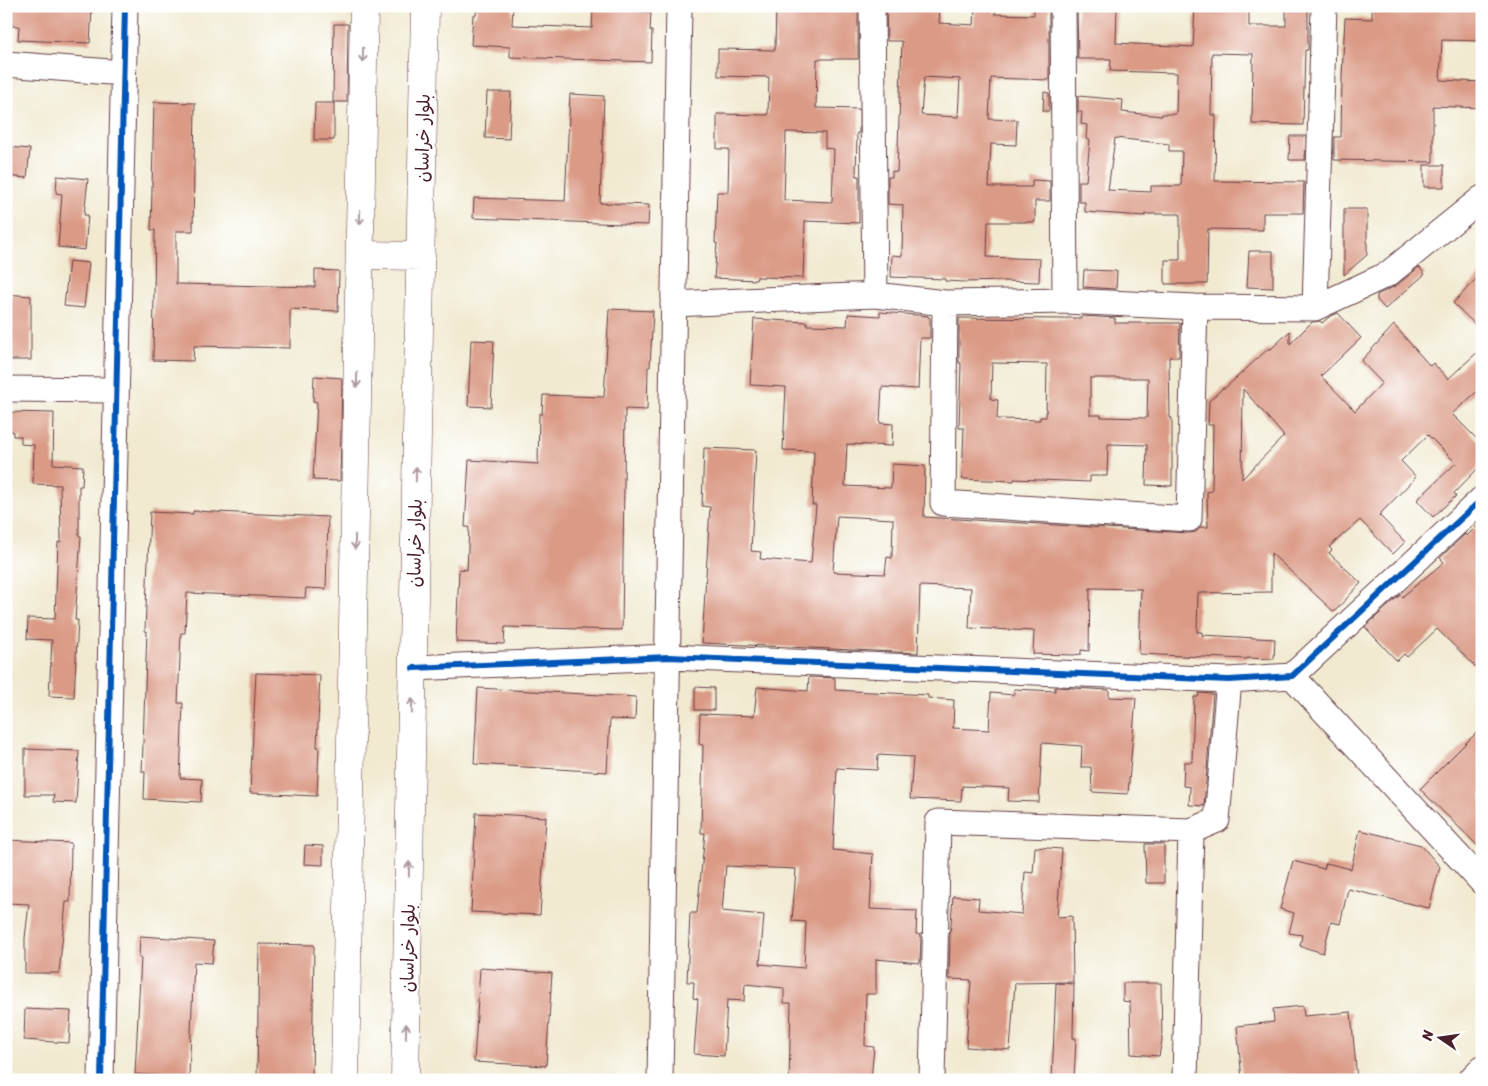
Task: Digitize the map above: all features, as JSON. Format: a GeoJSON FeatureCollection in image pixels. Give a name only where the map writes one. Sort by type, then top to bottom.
{"type":"FeatureCollection","features":[{"type":"Feature","properties":{"kind":"main road"},"geometry":{"type":"LineString","coordinates":[[345,1080],[364,6]]}},
{"type":"Feature","properties":{"kind":"main road","name":"بلوار خراسان"},"geometry":{"type":"LineString","coordinates":[[405,1080],[425,6]]}},
{"type":"Feature","properties":{"kind":"main road"},"geometry":{"type":"LineString","coordinates":[[360,255],[420,256]]}},
{"type":"Feature","properties":{"kind":"street"},"geometry":{"type":"LineString","coordinates":[[101,1080],[125,6]]}},
{"type":"Feature","properties":{"kind":"street"},"geometry":{"type":"LineString","coordinates":[[660,1080],[669,657],[679,6]]}},
{"type":"Feature","properties":{"kind":"street"},"geometry":{"type":"LineString","coordinates":[[872,6],[875,296]]}},
{"type":"Feature","properties":{"kind":"street"},"geometry":{"type":"LineString","coordinates":[[1063,6],[1065,302]]}},
{"type":"Feature","properties":{"kind":"street"},"geometry":{"type":"LineString","coordinates":[[1315,308],[1324,6]]}},
{"type":"Feature","properties":{"kind":"street"},"geometry":{"type":"LineString","coordinates":[[6,64],[123,73]]}},
{"type":"Feature","properties":{"kind":"street"},"geometry":{"type":"LineString","coordinates":[[673,304],[875,296],[945,303],[1065,302],[1195,307],[1315,308],[1388,274],[1482,198]]}},
{"type":"Feature","properties":{"kind":"street"},"geometry":{"type":"LineString","coordinates":[[945,303],[943,503],[1189,519],[1195,307]]}},
{"type":"Feature","properties":{"kind":"street"},"geometry":{"type":"LineString","coordinates":[[6,389],[115,390]]}},
{"type":"Feature","properties":{"kind":"street"},"geometry":{"type":"LineString","coordinates":[[413,668],[669,657],[1229,680],[1292,676],[1482,499]]}},
{"type":"Feature","properties":{"kind":"street"},"geometry":{"type":"LineString","coordinates":[[1292,676],[1482,882]]}},
{"type":"Feature","properties":{"kind":"street"},"geometry":{"type":"LineString","coordinates":[[932,1080],[938,822],[1191,831],[1217,820],[1229,680]]}},
{"type":"Feature","properties":{"kind":"street"},"geometry":{"type":"LineString","coordinates":[[1185,1080],[1191,831]]}},
{"type":"Feature","properties":{"kind":"street"},"geometry":{"type":"LineString","coordinates":[[1470,1080],[1482,1068]]}},
{"type":"Feature","properties":{"kind":"building"},"geometry":{"type":"Polygon","coordinates":[[[6,6],[92,8],[90,43],[18,40],[19,26],[6,26],[6,6]]]}},
{"type":"Feature","properties":{"kind":"building"},"geometry":{"type":"Polygon","coordinates":[[[477,6],[513,6],[512,25],[592,28],[593,9],[651,12],[651,62],[510,57],[510,47],[471,45],[473,15],[476,15],[477,6]]]}},
{"type":"Feature","properties":{"kind":"building"},"geometry":{"type":"Polygon","coordinates":[[[776,6],[858,6],[858,59],[817,59],[816,108],[859,109],[856,176],[859,176],[859,223],[805,221],[803,278],[757,277],[756,280],[714,278],[717,243],[715,243],[717,192],[728,192],[729,149],[717,149],[717,114],[768,115],[769,77],[718,76],[718,49],[775,50],[776,6]],[[786,132],[784,200],[832,202],[834,149],[825,148],[825,133],[786,132]]]}},
{"type":"Feature","properties":{"kind":"building"},"geometry":{"type":"Polygon","coordinates":[[[886,6],[940,6],[939,23],[974,25],[975,6],[996,6],[995,14],[1034,15],[1034,6],[1049,6],[1049,80],[991,78],[989,119],[1017,120],[1016,145],[991,144],[989,187],[1032,187],[1032,180],[1050,181],[1050,201],[1035,201],[1035,222],[988,222],[987,257],[1040,259],[1039,282],[965,282],[945,281],[945,279],[891,277],[892,255],[902,256],[903,205],[888,204],[888,177],[892,177],[892,171],[897,172],[902,41],[887,41],[886,6]],[[924,77],[921,115],[958,117],[960,79],[924,77]]]}},
{"type":"Feature","properties":{"kind":"building"},"geometry":{"type":"Polygon","coordinates":[[[1077,6],[1117,6],[1116,43],[1193,47],[1195,6],[1249,6],[1249,26],[1286,26],[1286,6],[1308,6],[1308,50],[1305,50],[1303,125],[1252,124],[1253,54],[1212,53],[1211,115],[1216,115],[1215,181],[1304,182],[1303,213],[1263,213],[1263,230],[1208,229],[1207,284],[1165,284],[1165,260],[1180,260],[1180,214],[1146,214],[1145,216],[1085,212],[1085,202],[1079,202],[1079,181],[1086,181],[1090,140],[1086,139],[1087,125],[1081,124],[1082,112],[1078,112],[1078,96],[1123,100],[1122,112],[1162,116],[1162,114],[1176,114],[1177,73],[1110,71],[1111,59],[1078,59],[1077,6]],[[1115,138],[1108,190],[1151,192],[1151,186],[1181,186],[1182,151],[1169,151],[1169,144],[1115,138]]]}},
{"type":"Feature","properties":{"kind":"building"},"geometry":{"type":"Polygon","coordinates":[[[1372,6],[1482,6],[1482,41],[1442,40],[1440,80],[1482,82],[1482,108],[1433,106],[1433,162],[1334,160],[1334,137],[1341,137],[1345,18],[1372,19],[1372,6]]]}},
{"type":"Feature","properties":{"kind":"building"},"geometry":{"type":"Polygon","coordinates":[[[334,24],[348,24],[347,102],[333,102],[334,24]]]}},
{"type":"Feature","properties":{"kind":"building"},"geometry":{"type":"Polygon","coordinates":[[[487,92],[511,92],[509,139],[485,138],[487,92]]]}},
{"type":"Feature","properties":{"kind":"building"},"geometry":{"type":"Polygon","coordinates":[[[1044,92],[1049,93],[1049,111],[1043,111],[1044,92]]]}},
{"type":"Feature","properties":{"kind":"building"},"geometry":{"type":"Polygon","coordinates":[[[570,94],[604,96],[600,203],[649,205],[648,225],[473,218],[474,198],[565,201],[570,94]]]}},
{"type":"Feature","properties":{"kind":"building"},"geometry":{"type":"Polygon","coordinates":[[[154,102],[195,103],[193,231],[176,231],[176,284],[315,287],[315,270],[339,271],[338,311],[290,309],[290,348],[194,346],[193,361],[153,360],[155,230],[151,230],[154,102]]]}},
{"type":"Feature","properties":{"kind":"building"},"geometry":{"type":"Polygon","coordinates":[[[315,103],[334,103],[334,140],[314,140],[315,103]]]}},
{"type":"Feature","properties":{"kind":"building"},"geometry":{"type":"Polygon","coordinates":[[[1290,136],[1306,136],[1305,160],[1289,160],[1290,136]]]}},
{"type":"Feature","properties":{"kind":"building"},"geometry":{"type":"Polygon","coordinates":[[[9,147],[30,149],[27,178],[6,176],[9,147]]]}},
{"type":"Feature","properties":{"kind":"building"},"geometry":{"type":"Polygon","coordinates":[[[1424,165],[1444,165],[1444,187],[1424,187],[1424,165]]]}},
{"type":"Feature","properties":{"kind":"building"},"geometry":{"type":"Polygon","coordinates":[[[57,176],[88,179],[84,215],[88,215],[85,250],[58,247],[62,194],[56,193],[57,176]]]}},
{"type":"Feature","properties":{"kind":"building"},"geometry":{"type":"Polygon","coordinates":[[[1344,209],[1367,209],[1367,255],[1344,275],[1344,209]]]}},
{"type":"Feature","properties":{"kind":"building"},"geometry":{"type":"Polygon","coordinates":[[[1249,251],[1273,251],[1273,288],[1247,287],[1249,251]]]}},
{"type":"Feature","properties":{"kind":"building"},"geometry":{"type":"Polygon","coordinates":[[[69,261],[89,263],[84,308],[64,306],[69,261]]]}},
{"type":"Feature","properties":{"kind":"building"},"geometry":{"type":"Polygon","coordinates":[[[1419,267],[1425,274],[1385,309],[1377,300],[1377,295],[1397,285],[1419,267]]]}},
{"type":"Feature","properties":{"kind":"building"},"geometry":{"type":"Polygon","coordinates":[[[1084,270],[1117,271],[1116,289],[1083,287],[1084,270]]]}},
{"type":"Feature","properties":{"kind":"building"},"geometry":{"type":"Polygon","coordinates":[[[1482,273],[1482,331],[1453,303],[1482,273]]]}},
{"type":"Feature","properties":{"kind":"building"},"geometry":{"type":"Polygon","coordinates":[[[6,294],[31,296],[31,360],[6,360],[6,294]]]}},
{"type":"Feature","properties":{"kind":"building"},"geometry":{"type":"Polygon","coordinates":[[[609,309],[653,311],[650,367],[648,367],[647,410],[625,409],[622,630],[505,627],[504,644],[456,642],[459,569],[467,570],[469,527],[465,527],[469,460],[538,464],[539,414],[542,414],[543,395],[604,397],[609,309]]]}},
{"type":"Feature","properties":{"kind":"building"},"geometry":{"type":"Polygon","coordinates":[[[880,312],[928,316],[930,318],[930,338],[920,338],[918,389],[882,387],[880,423],[893,424],[892,446],[847,444],[845,486],[891,488],[892,464],[925,466],[924,517],[1188,533],[1196,532],[1201,527],[1208,527],[1207,492],[1212,491],[1213,425],[1208,425],[1209,401],[1290,331],[1290,344],[1312,322],[1320,321],[1322,323],[1338,313],[1361,338],[1321,376],[1355,411],[1382,383],[1361,361],[1394,325],[1430,366],[1433,363],[1448,379],[1482,348],[1482,387],[1452,414],[1482,444],[1482,464],[1454,493],[1456,496],[1433,517],[1417,500],[1456,463],[1428,435],[1401,461],[1416,477],[1379,515],[1405,542],[1393,554],[1360,520],[1329,547],[1332,550],[1329,553],[1361,583],[1334,612],[1271,553],[1271,592],[1198,593],[1197,632],[1202,632],[1202,635],[1275,639],[1274,659],[1139,654],[1141,589],[1090,588],[1089,651],[1081,650],[1081,654],[1074,655],[1033,654],[1034,631],[969,628],[971,588],[920,586],[918,653],[702,643],[710,507],[702,506],[704,448],[756,450],[751,551],[761,552],[760,559],[811,563],[816,505],[812,505],[814,451],[783,450],[786,387],[750,385],[754,319],[807,322],[807,325],[847,326],[848,314],[880,316],[880,312]],[[1243,389],[1242,479],[1284,436],[1243,389]],[[837,516],[833,572],[885,574],[887,557],[892,558],[893,519],[837,516]]]}},
{"type":"Feature","properties":{"kind":"building"},"geometry":{"type":"Polygon","coordinates":[[[1082,316],[1115,318],[1115,323],[1180,323],[1179,357],[1169,357],[1170,418],[1172,418],[1172,486],[1146,485],[1147,445],[1108,444],[1107,476],[1090,476],[1090,482],[962,479],[964,428],[959,428],[961,363],[959,363],[959,318],[1082,318],[1082,316]],[[992,363],[991,399],[998,400],[997,419],[1040,420],[1040,417],[1046,417],[1047,364],[992,363]],[[1090,378],[1090,415],[1147,418],[1148,378],[1090,378]]]}},
{"type":"Feature","properties":{"kind":"building"},"geometry":{"type":"Polygon","coordinates":[[[471,340],[494,341],[491,407],[468,406],[471,340]]]}},
{"type":"Feature","properties":{"kind":"building"},"geometry":{"type":"Polygon","coordinates":[[[314,376],[342,378],[340,481],[313,480],[317,402],[313,401],[314,376]]]}},
{"type":"Feature","properties":{"kind":"building"},"geometry":{"type":"Polygon","coordinates":[[[6,412],[54,413],[53,464],[83,466],[82,486],[79,486],[79,536],[81,536],[75,620],[78,620],[74,697],[49,696],[52,640],[27,639],[28,618],[55,619],[58,542],[61,542],[60,485],[33,484],[34,445],[21,444],[21,436],[13,436],[13,431],[6,431],[6,412]]]}},
{"type":"Feature","properties":{"kind":"building"},"geometry":{"type":"Polygon","coordinates":[[[193,511],[328,517],[326,589],[306,588],[305,598],[187,593],[185,633],[181,633],[178,703],[183,703],[180,778],[202,779],[201,802],[144,799],[145,772],[142,772],[150,512],[193,514],[193,511]]]}},
{"type":"Feature","properties":{"kind":"building"},"geometry":{"type":"Polygon","coordinates":[[[1482,521],[1482,673],[1437,629],[1407,657],[1404,654],[1397,661],[1365,627],[1400,595],[1402,597],[1444,562],[1440,558],[1482,521]]]}},
{"type":"Feature","properties":{"kind":"building"},"geometry":{"type":"Polygon","coordinates":[[[256,673],[320,675],[317,796],[250,793],[256,673]]]}},
{"type":"Feature","properties":{"kind":"building"},"geometry":{"type":"Polygon","coordinates":[[[809,677],[835,678],[835,690],[928,695],[928,698],[954,700],[953,728],[989,730],[991,693],[1014,695],[1014,689],[1055,691],[1055,687],[1109,690],[1109,697],[1136,698],[1128,794],[1092,792],[1091,767],[1081,767],[1082,746],[1042,743],[1039,802],[1008,801],[1009,788],[962,786],[961,801],[910,799],[913,757],[878,755],[877,770],[837,768],[833,850],[873,854],[870,909],[917,911],[916,934],[921,935],[920,963],[876,959],[876,994],[866,994],[865,1046],[874,1047],[871,1080],[789,1080],[791,1003],[784,1003],[784,988],[745,984],[744,1001],[727,1000],[724,1056],[694,1054],[698,999],[693,998],[694,982],[687,982],[690,913],[697,913],[705,833],[701,833],[703,745],[699,744],[700,714],[754,716],[757,687],[808,691],[809,677]],[[726,866],[722,911],[764,915],[760,964],[804,968],[806,922],[792,921],[796,869],[726,866]]]}},
{"type":"Feature","properties":{"kind":"building"},"geometry":{"type":"Polygon","coordinates":[[[695,687],[714,688],[714,710],[695,710],[695,687]]]}},
{"type":"Feature","properties":{"kind":"building"},"geometry":{"type":"Polygon","coordinates":[[[478,688],[636,697],[635,720],[610,719],[607,772],[474,764],[478,688]]]}},
{"type":"Feature","properties":{"kind":"building"},"geometry":{"type":"Polygon","coordinates":[[[1199,693],[1213,694],[1204,806],[1189,805],[1190,787],[1183,786],[1184,762],[1192,762],[1194,697],[1198,697],[1199,693]]]}},
{"type":"Feature","properties":{"kind":"building"},"geometry":{"type":"Polygon","coordinates":[[[1482,727],[1482,850],[1420,789],[1482,727]]]}},
{"type":"Feature","properties":{"kind":"building"},"geometry":{"type":"Polygon","coordinates":[[[25,749],[79,751],[76,803],[53,802],[54,795],[25,795],[25,749]]]}},
{"type":"Feature","properties":{"kind":"building"},"geometry":{"type":"Polygon","coordinates":[[[476,813],[546,817],[540,915],[471,912],[476,813]]]}},
{"type":"Feature","properties":{"kind":"building"},"geometry":{"type":"Polygon","coordinates":[[[1360,830],[1421,845],[1440,867],[1429,908],[1348,889],[1340,924],[1331,922],[1323,953],[1300,946],[1302,935],[1289,933],[1294,913],[1280,909],[1293,861],[1324,869],[1326,863],[1351,869],[1360,830]]]}},
{"type":"Feature","properties":{"kind":"building"},"geometry":{"type":"Polygon","coordinates":[[[6,840],[71,843],[70,902],[66,902],[59,973],[25,973],[25,938],[29,904],[6,903],[6,840]]]}},
{"type":"Feature","properties":{"kind":"building"},"geometry":{"type":"Polygon","coordinates":[[[1145,844],[1164,844],[1164,883],[1146,883],[1145,844]]]}},
{"type":"Feature","properties":{"kind":"building"},"geometry":{"type":"Polygon","coordinates":[[[305,845],[323,846],[323,865],[304,864],[305,845]]]}},
{"type":"Feature","properties":{"kind":"building"},"geometry":{"type":"Polygon","coordinates":[[[1035,847],[1062,849],[1057,917],[1072,916],[1073,982],[1015,983],[1010,1050],[966,1047],[971,980],[949,979],[953,896],[979,898],[978,910],[1022,914],[1025,872],[1033,873],[1035,847]]]}},
{"type":"Feature","properties":{"kind":"building"},"geometry":{"type":"Polygon","coordinates":[[[140,936],[214,941],[212,963],[194,962],[189,1077],[135,1074],[141,958],[139,958],[140,936]]]}},
{"type":"Feature","properties":{"kind":"building"},"geometry":{"type":"Polygon","coordinates":[[[259,944],[314,945],[312,1080],[257,1080],[259,944]]]}},
{"type":"Feature","properties":{"kind":"building"},"geometry":{"type":"Polygon","coordinates":[[[480,968],[552,973],[546,1066],[474,1062],[480,968]]]}},
{"type":"Feature","properties":{"kind":"building"},"geometry":{"type":"Polygon","coordinates":[[[1056,983],[1074,984],[1073,1038],[1076,1038],[1074,1080],[1052,1080],[1056,983]]]}},
{"type":"Feature","properties":{"kind":"building"},"geometry":{"type":"Polygon","coordinates":[[[1123,983],[1161,983],[1162,1041],[1159,1056],[1131,1054],[1130,1002],[1123,1001],[1123,983]]]}},
{"type":"Feature","properties":{"kind":"building"},"geometry":{"type":"Polygon","coordinates":[[[1303,1006],[1304,1016],[1351,1012],[1357,1080],[1242,1080],[1237,1026],[1274,1022],[1273,1009],[1303,1006]]]}},
{"type":"Feature","properties":{"kind":"building"},"geometry":{"type":"Polygon","coordinates":[[[25,1009],[71,1011],[69,1043],[24,1040],[25,1009]]]}},
{"type":"Feature","properties":{"kind":"cycle path"},"geometry":{"type":"LineString","coordinates":[[101,1080],[125,6]]}},
{"type":"Feature","properties":{"kind":"cycle path"},"geometry":{"type":"LineString","coordinates":[[413,668],[669,657],[1229,680],[1292,676],[1482,499]]}}]}
